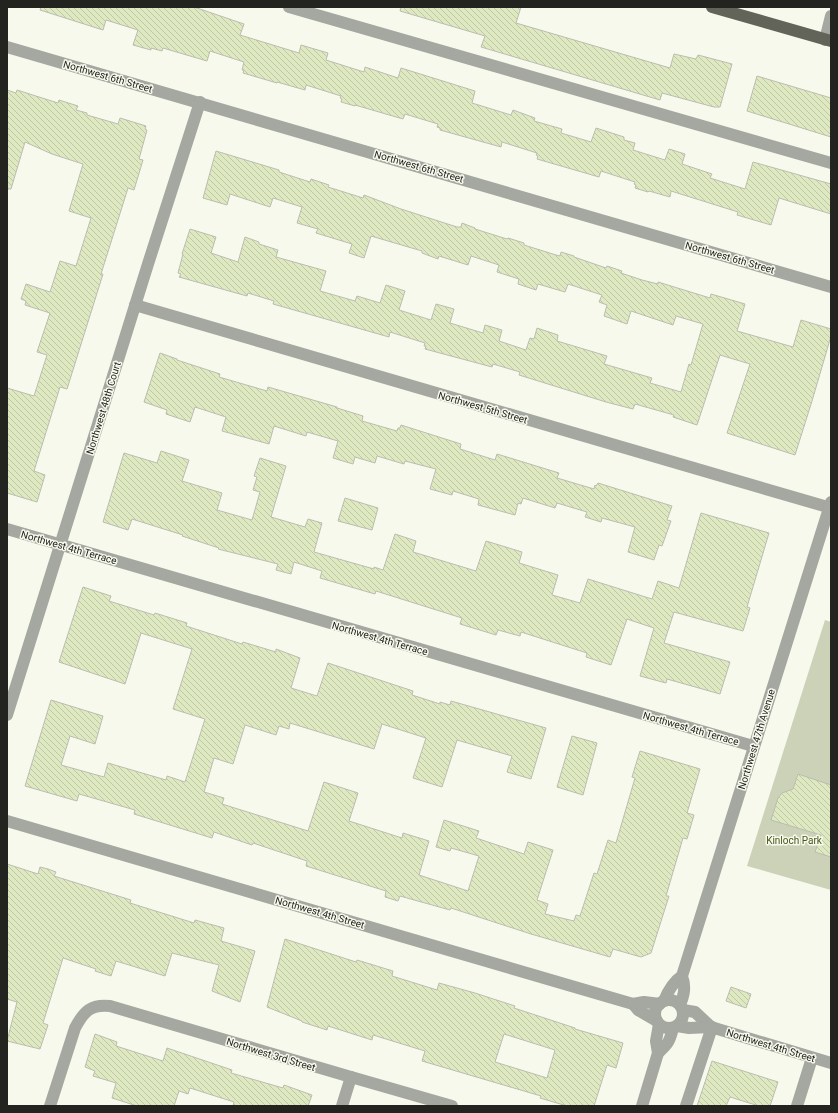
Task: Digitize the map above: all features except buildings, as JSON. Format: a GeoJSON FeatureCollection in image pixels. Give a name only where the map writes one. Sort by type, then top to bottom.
{"type":"FeatureCollection","features":[{"type":"Feature","properties":{"kind":"main road"},"geometry":{"type":"LineString","coordinates":[[712,7],[828,41]]}},
{"type":"Feature","properties":{"kind":"street"},"geometry":{"type":"LineString","coordinates":[[289,7],[831,163]]}},
{"type":"Feature","properties":{"kind":"street"},"geometry":{"type":"LineString","coordinates":[[828,41],[831,16]]}},
{"type":"Feature","properties":{"kind":"street","name":"Northwest 6th Street"},"geometry":{"type":"LineString","coordinates":[[7,47],[831,287]]}},
{"type":"Feature","properties":{"kind":"street","name":"Northwest 48th Court"},"geometry":{"type":"LineString","coordinates":[[7,715],[200,102]]}},
{"type":"Feature","properties":{"kind":"street","name":"Northwest 5th Street"},"geometry":{"type":"LineString","coordinates":[[135,305],[830,506]]}},
{"type":"Feature","properties":{"kind":"street","name":"Northwest 47th Avenue"},"geometry":{"type":"LineString","coordinates":[[658,1053],[666,1046],[675,1027],[683,1019],[682,1007],[685,985],[682,976],[753,746],[830,506]]}},
{"type":"Feature","properties":{"kind":"street","name":"Northwest 4th Terrace"},"geometry":{"type":"LineString","coordinates":[[7,528],[753,746]]}},
{"type":"Feature","properties":{"kind":"street","name":"Northwest 4th Street"},"geometry":{"type":"LineString","coordinates":[[7,821],[633,1004],[644,1002],[662,1002]]}},
{"type":"Feature","properties":{"kind":"street","name":"Northwest 47th Avenue"},"geometry":{"type":"LineString","coordinates":[[642,1106],[658,1053],[658,1022],[655,1012],[676,980],[682,976]]}},
{"type":"Feature","properties":{"kind":"street"},"geometry":{"type":"LineString","coordinates":[[662,1002],[672,1000],[682,1007]]}},
{"type":"Feature","properties":{"kind":"street","name":"Northwest 4th Street"},"geometry":{"type":"LineString","coordinates":[[633,1004],[638,1010],[658,1022]]}},
{"type":"Feature","properties":{"kind":"street","name":"Northwest 3rd Street"},"geometry":{"type":"LineString","coordinates":[[50,1106],[75,1028],[90,1008],[103,1005],[452,1106]]}},
{"type":"Feature","properties":{"kind":"street","name":"Northwest 4th Street"},"geometry":{"type":"LineString","coordinates":[[682,1007],[695,1012],[711,1027]]}},
{"type":"Feature","properties":{"kind":"street"},"geometry":{"type":"LineString","coordinates":[[658,1022],[663,1027],[675,1027]]}},
{"type":"Feature","properties":{"kind":"street","name":"Northwest 4th Street"},"geometry":{"type":"LineString","coordinates":[[675,1027],[711,1027],[831,1063]]}},
{"type":"Feature","properties":{"kind":"street"},"geometry":{"type":"LineString","coordinates":[[686,1106],[711,1027]]}},
{"type":"Feature","properties":{"kind":"street"},"geometry":{"type":"LineString","coordinates":[[797,1106],[812,1058]]}},
{"type":"Feature","properties":{"kind":"street"},"geometry":{"type":"LineString","coordinates":[[342,1106],[351,1077]]}},
{"type":"Feature","properties":{"kind":"green space","name":"Kinloch Park"},"geometry":{"type":"Polygon","coordinates":[[[825,620],[831,622],[831,890],[747,866],[825,620]]]}}]}
